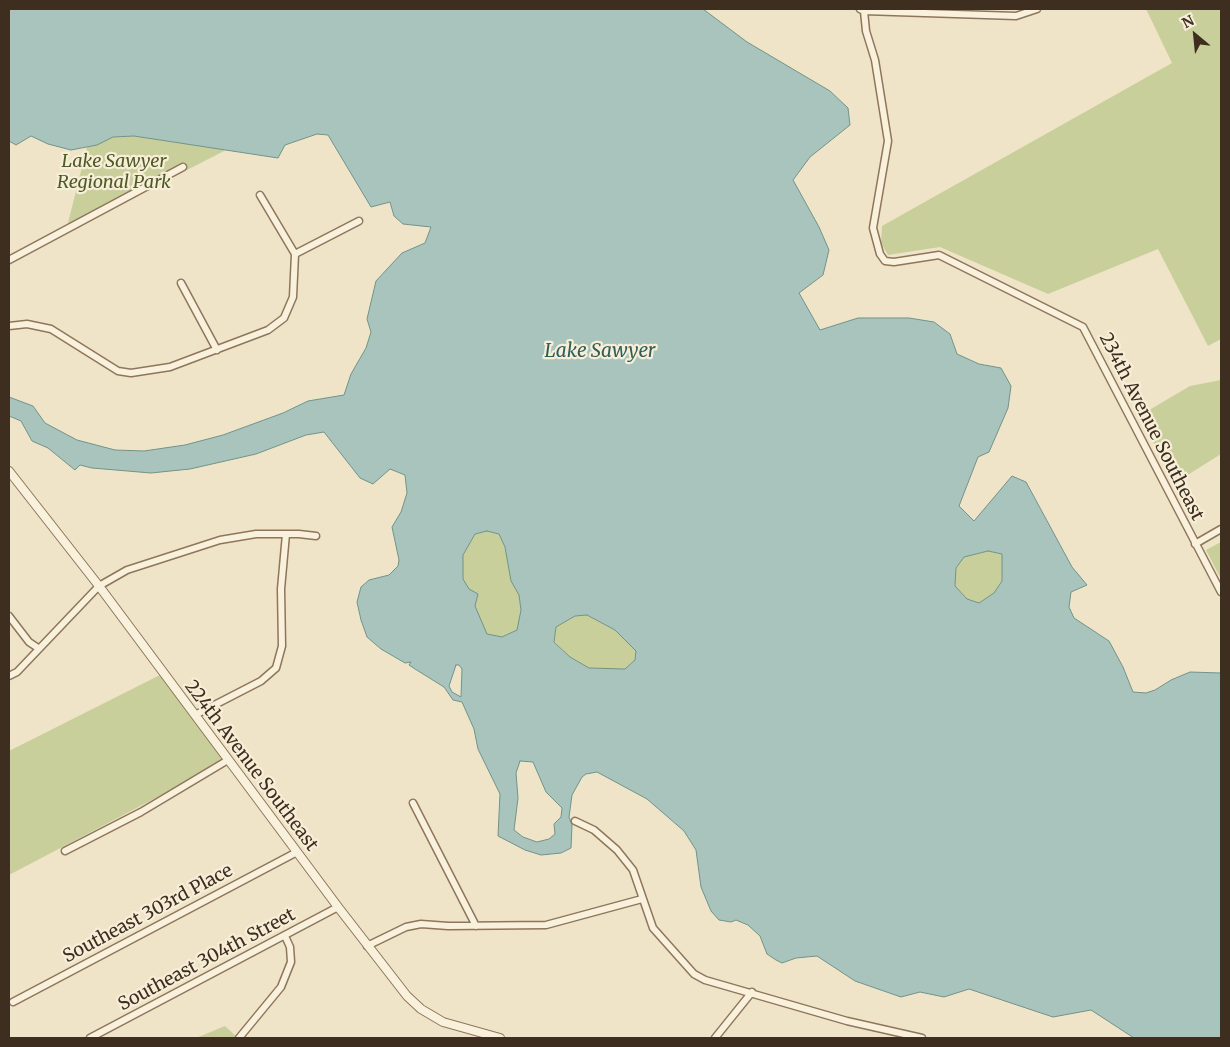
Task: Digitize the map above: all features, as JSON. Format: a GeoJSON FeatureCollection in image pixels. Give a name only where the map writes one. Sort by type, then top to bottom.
{"type":"FeatureCollection","features":[{"type":"Feature","properties":{"kind":"street"},"geometry":{"type":"LineString","coordinates":[[862,10],[984,12],[1016,16],[1037,9]]}},
{"type":"Feature","properties":{"kind":"street","name":"234th Avenue Southeast"},"geometry":{"type":"LineString","coordinates":[[862,10],[875,60],[888,141],[873,228],[880,254],[885,261],[894,262],[939,255],[1083,327],[1194,544],[1221,592]]}},
{"type":"Feature","properties":{"kind":"street"},"geometry":{"type":"LineString","coordinates":[[9,260],[183,167]]}},
{"type":"Feature","properties":{"kind":"street"},"geometry":{"type":"LineString","coordinates":[[9,326],[27,324],[52,329],[118,370],[131,373],[170,367],[268,330],[284,318],[293,297],[296,279],[295,254],[260,195]]}},
{"type":"Feature","properties":{"kind":"street"},"geometry":{"type":"LineString","coordinates":[[295,254],[359,221]]}},
{"type":"Feature","properties":{"kind":"street"},"geometry":{"type":"LineString","coordinates":[[181,283],[217,350]]}},
{"type":"Feature","properties":{"kind":"street","name":"224th Avenue Southeast"},"geometry":{"type":"LineString","coordinates":[[9,471],[99,586],[367,946],[407,996],[428,1013],[459,1027],[500,1038]]}},
{"type":"Feature","properties":{"kind":"street"},"geometry":{"type":"LineString","coordinates":[[1194,544],[1221,529]]}},
{"type":"Feature","properties":{"kind":"street"},"geometry":{"type":"LineString","coordinates":[[9,676],[17,672],[99,586],[133,567],[219,541],[256,534],[316,536]]}},
{"type":"Feature","properties":{"kind":"street"},"geometry":{"type":"LineString","coordinates":[[195,714],[261,681],[276,668],[282,646],[281,589],[286,534]]}},
{"type":"Feature","properties":{"kind":"street"},"geometry":{"type":"LineString","coordinates":[[9,616],[29,642],[38,648]]}},
{"type":"Feature","properties":{"kind":"street"},"geometry":{"type":"LineString","coordinates":[[65,851],[142,812],[228,760]]}},
{"type":"Feature","properties":{"kind":"street"},"geometry":{"type":"LineString","coordinates":[[413,803],[476,926]]}},
{"type":"Feature","properties":{"kind":"street"},"geometry":{"type":"LineString","coordinates":[[575,821],[594,830],[617,850],[633,870],[653,928],[694,974],[705,980],[846,1020],[922,1038]]}},
{"type":"Feature","properties":{"kind":"street","name":"Southeast 303rd Place"},"geometry":{"type":"LineString","coordinates":[[13,1002],[297,852]]}},
{"type":"Feature","properties":{"kind":"street"},"geometry":{"type":"LineString","coordinates":[[367,946],[406,927],[421,924],[476,926],[546,925],[642,899]]}},
{"type":"Feature","properties":{"kind":"street","name":"Southeast 304th Street"},"geometry":{"type":"LineString","coordinates":[[90,1038],[338,907]]}},
{"type":"Feature","properties":{"kind":"street"},"geometry":{"type":"LineString","coordinates":[[239,1038],[281,987],[291,962],[290,947],[285,936]]}},
{"type":"Feature","properties":{"kind":"street"},"geometry":{"type":"LineString","coordinates":[[715,1038],[752,992]]}},
{"type":"Feature","properties":{"kind":"green space"},"geometry":{"type":"Polygon","coordinates":[[[1146,9],[1221,9],[1221,339],[1208,346],[1158,249],[1048,294],[940,247],[888,255],[881,243],[882,226],[1172,63],[1146,9]]]}},
{"type":"Feature","properties":{"kind":"green space","name":"Lake Sawyer Regional Park"},"geometry":{"type":"Polygon","coordinates":[[[134,136],[226,150],[68,231],[67,227],[87,147],[113,137],[134,136]]]}},
{"type":"Feature","properties":{"kind":"green space"},"geometry":{"type":"Polygon","coordinates":[[[1221,380],[1221,454],[1175,483],[1139,416],[1190,386],[1221,380]]]}},
{"type":"Feature","properties":{"kind":"green space"},"geometry":{"type":"Polygon","coordinates":[[[487,531],[499,534],[505,547],[511,581],[519,595],[521,610],[517,630],[502,637],[487,634],[463,579],[463,555],[475,534],[487,531]]]}},
{"type":"Feature","properties":{"kind":"green space"},"geometry":{"type":"Polygon","coordinates":[[[1221,542],[1221,579],[1206,550],[1221,542]]]}},
{"type":"Feature","properties":{"kind":"green space"},"geometry":{"type":"Polygon","coordinates":[[[988,551],[1002,554],[1002,581],[994,593],[979,603],[967,599],[955,586],[956,568],[964,557],[988,551]]]}},
{"type":"Feature","properties":{"kind":"green space"},"geometry":{"type":"Polygon","coordinates":[[[587,615],[615,630],[636,651],[635,660],[625,669],[589,668],[570,657],[554,641],[556,627],[575,616],[587,615]]]}},
{"type":"Feature","properties":{"kind":"green space"},"geometry":{"type":"Polygon","coordinates":[[[160,675],[195,715],[228,760],[9,875],[9,751],[160,675]]]}},
{"type":"Feature","properties":{"kind":"green space"},"geometry":{"type":"Polygon","coordinates":[[[225,1026],[238,1038],[196,1038],[225,1026]]]}},
{"type":"Feature","properties":{"kind":"water","name":"Lake Sawyer"},"geometry":{"type":"Polygon","coordinates":[[[9,9],[703,9],[747,42],[830,91],[848,108],[850,125],[810,157],[793,180],[819,227],[829,250],[823,275],[799,293],[820,330],[858,318],[909,318],[934,322],[950,334],[957,354],[979,364],[1001,368],[1011,386],[1008,408],[989,452],[978,457],[959,506],[974,521],[1012,476],[1026,482],[1072,567],[1087,585],[1071,592],[1069,607],[1074,618],[1109,641],[1123,667],[1133,692],[1146,693],[1155,690],[1171,680],[1190,672],[1221,673],[1221,1038],[1134,1038],[1091,1010],[1053,1017],[969,989],[944,997],[920,992],[901,997],[855,981],[817,956],[796,958],[782,963],[767,954],[760,936],[748,925],[736,920],[731,922],[719,920],[711,911],[701,887],[696,850],[684,831],[647,799],[597,772],[586,774],[582,777],[572,795],[569,817],[572,825],[571,848],[561,853],[541,855],[525,850],[498,836],[500,794],[478,749],[474,729],[462,702],[453,700],[444,687],[409,665],[411,662],[405,663],[381,649],[367,637],[361,620],[357,602],[361,587],[369,580],[389,575],[398,566],[399,560],[392,527],[401,512],[407,493],[405,475],[390,469],[373,484],[360,478],[324,432],[306,435],[256,454],[190,469],[151,473],[92,468],[80,465],[75,470],[48,448],[32,441],[21,421],[9,416],[9,397],[33,406],[45,423],[77,440],[115,450],[144,451],[185,445],[223,435],[283,413],[308,401],[344,395],[351,374],[366,348],[371,332],[367,319],[376,281],[402,253],[425,243],[431,227],[403,224],[394,216],[390,202],[371,207],[328,135],[317,134],[285,145],[278,158],[134,136],[113,137],[97,145],[71,150],[48,144],[31,136],[16,145],[9,141],[9,9]],[[487,531],[475,534],[463,555],[463,579],[469,589],[478,594],[475,606],[487,634],[502,637],[517,630],[521,610],[519,595],[511,581],[505,547],[499,534],[487,531]],[[988,551],[964,557],[956,568],[955,586],[967,599],[979,603],[994,593],[1002,581],[1002,554],[988,551]],[[587,615],[575,616],[556,627],[554,642],[570,657],[589,668],[625,669],[635,660],[636,651],[615,630],[587,615]],[[456,665],[449,686],[452,692],[461,697],[462,669],[459,665],[456,665]],[[520,761],[516,773],[518,798],[514,830],[523,837],[537,842],[549,839],[555,834],[554,824],[561,817],[562,808],[546,792],[533,762],[520,761]]]}}]}
